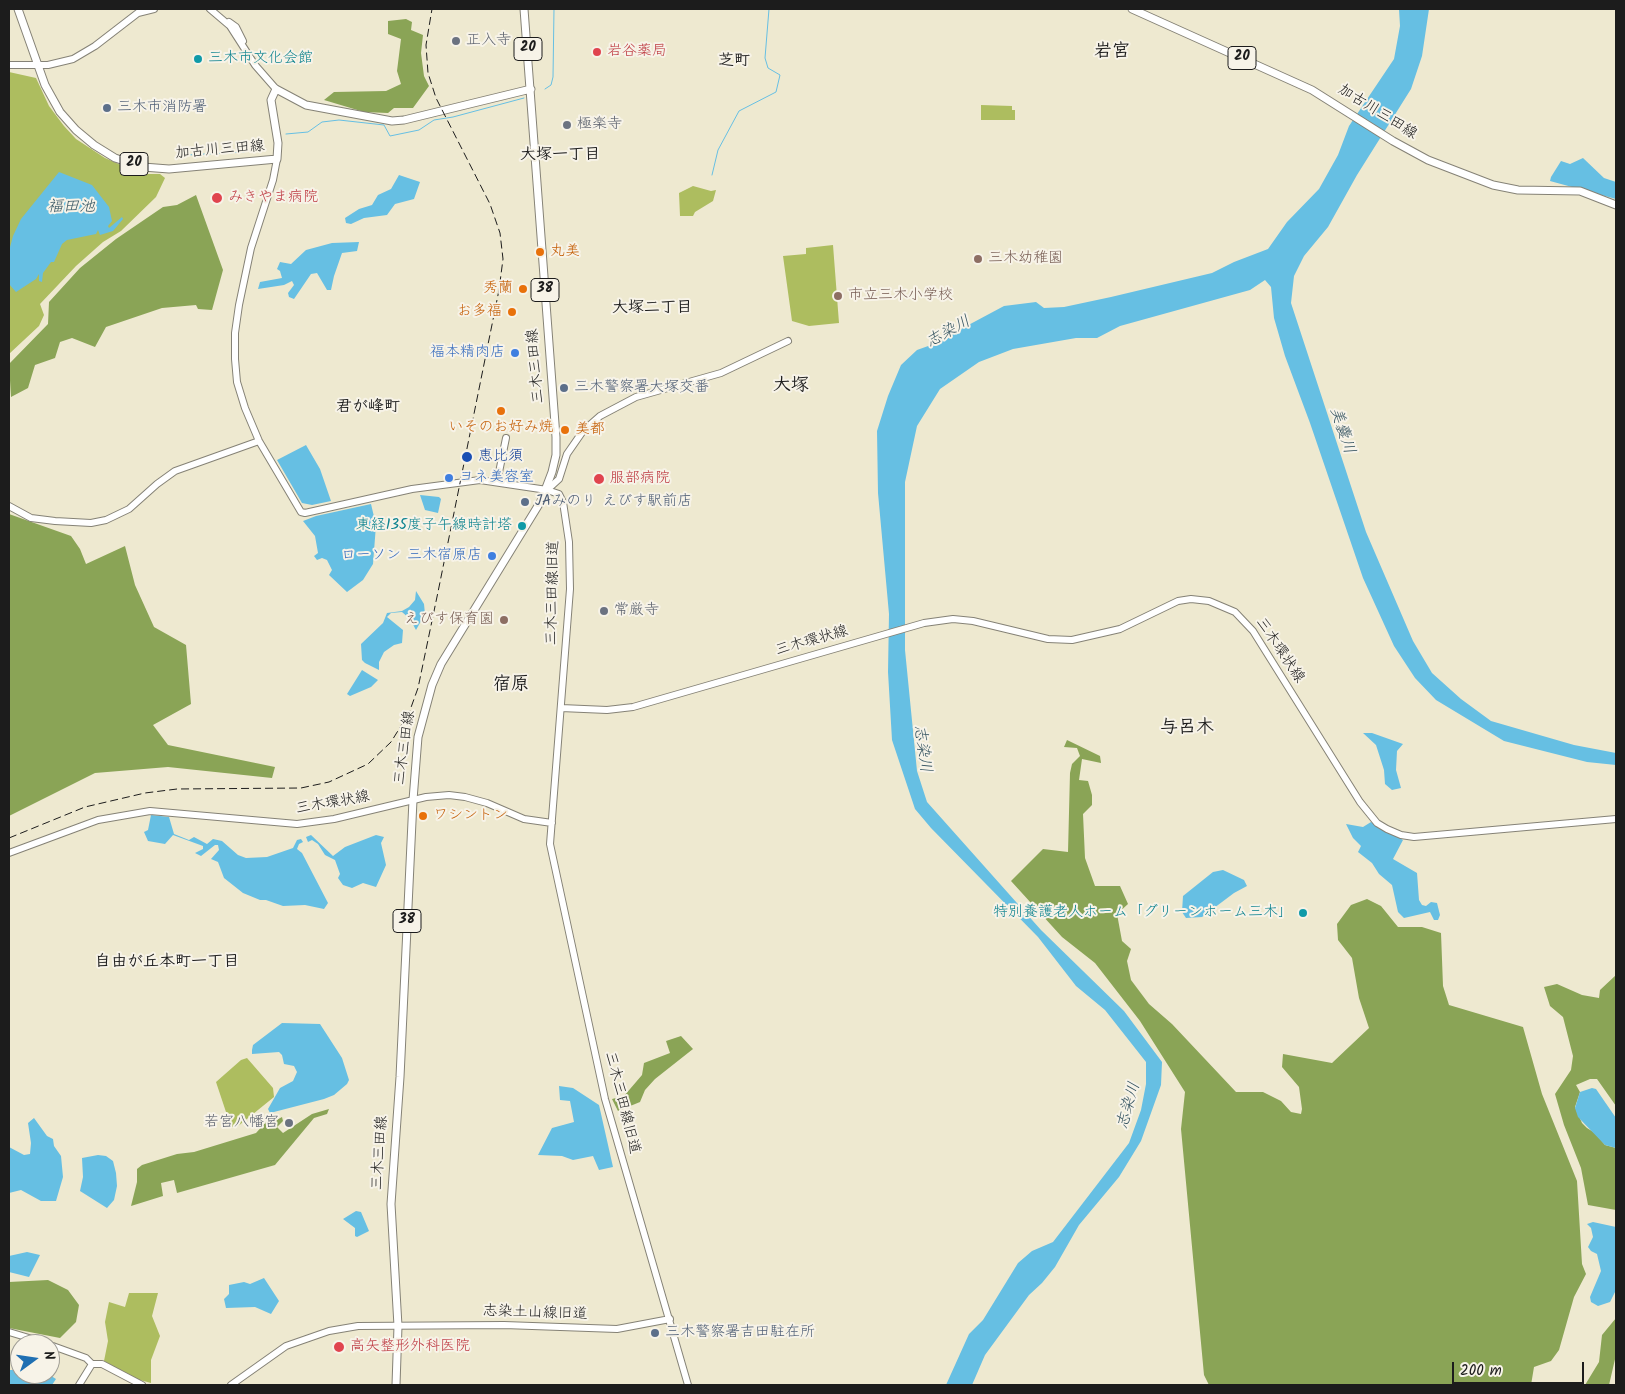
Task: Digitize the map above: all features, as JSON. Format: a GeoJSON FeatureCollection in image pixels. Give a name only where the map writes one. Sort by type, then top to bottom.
{"type":"FeatureCollection","features":[{"type":"Feature","properties":{"kind":"main road","name":"加古川三田線"},"geometry":{"type":"LineString","coordinates":[[18,9],[38,66],[54,102],[65,118],[94,145],[116,158],[143,167],[168,169],[277,159],[278,143],[271,100],[276,89]]}},
{"type":"Feature","properties":{"kind":"main road","name":"20"},"geometry":{"type":"LineString","coordinates":[[524,9],[531,89]]}},
{"type":"Feature","properties":{"kind":"main road","name":"加古川三田線"},"geometry":{"type":"LineString","coordinates":[[1132,9],[1312,90],[1348,114],[1428,160],[1493,185],[1518,190],[1580,191],[1616,205]]}},
{"type":"Feature","properties":{"kind":"main road"},"geometry":{"type":"LineString","coordinates":[[276,89],[306,105],[392,121],[404,120],[531,89]]}},
{"type":"Feature","properties":{"kind":"main road","name":"三木三田線"},"geometry":{"type":"LineString","coordinates":[[396,1385],[398,1326],[391,1204],[400,1077],[413,800],[418,737],[432,685],[454,640],[547,490],[556,455],[531,89]]}},
{"type":"Feature","properties":{"kind":"street"},"geometry":{"type":"LineString","coordinates":[[9,65],[38,66],[60,63],[80,56],[143,9]]}},
{"type":"Feature","properties":{"kind":"street"},"geometry":{"type":"LineString","coordinates":[[135,14],[154,9]]}},
{"type":"Feature","properties":{"kind":"street"},"geometry":{"type":"LineString","coordinates":[[210,9],[222,17],[276,89]]}},
{"type":"Feature","properties":{"kind":"street"},"geometry":{"type":"LineString","coordinates":[[277,159],[273,180],[251,248],[235,333],[237,382],[245,408],[259,440],[302,514],[412,488],[439,487],[472,481],[497,482],[547,490],[559,479],[567,454],[583,431],[600,416],[636,397],[721,372],[788,341]]}},
{"type":"Feature","properties":{"kind":"street"},"geometry":{"type":"LineString","coordinates":[[497,482],[506,438]]}},
{"type":"Feature","properties":{"kind":"street"},"geometry":{"type":"LineString","coordinates":[[9,506],[31,518],[91,523],[106,520],[129,509],[175,471],[259,440]]}},
{"type":"Feature","properties":{"kind":"street","name":"三木三田線旧道"},"geometry":{"type":"LineString","coordinates":[[547,490],[559,494],[564,502],[569,549],[570,589],[561,708]]}},
{"type":"Feature","properties":{"kind":"street","name":"三木環状線"},"geometry":{"type":"LineString","coordinates":[[561,708],[607,710],[633,707],[917,625],[953,618],[973,621],[1048,640],[1072,640],[1120,630],[1178,601],[1192,599],[1209,601],[1236,612],[1253,632],[1360,802],[1377,822],[1387,829],[1414,837],[1616,819]]}},
{"type":"Feature","properties":{"kind":"street"},"geometry":{"type":"LineString","coordinates":[[552,823],[561,708]]}},
{"type":"Feature","properties":{"kind":"street","name":"三木環状線"},"geometry":{"type":"LineString","coordinates":[[9,853],[98,820],[150,811],[297,824],[334,819],[437,796],[465,797],[487,803],[524,819],[552,823]]}},
{"type":"Feature","properties":{"kind":"street","name":"三木三田線旧道"},"geometry":{"type":"LineString","coordinates":[[552,823],[550,844],[605,1099],[688,1385]]}},
{"type":"Feature","properties":{"kind":"street","name":"志染土山線旧道"},"geometry":{"type":"LineString","coordinates":[[231,1385],[276,1352],[297,1341],[330,1331],[358,1326],[504,1325],[617,1329],[670,1319]]}},
{"type":"Feature","properties":{"kind":"street"},"geometry":{"type":"LineString","coordinates":[[60,1348],[86,1358],[92,1364],[102,1364],[142,1385]]}},
{"type":"Feature","properties":{"kind":"street"},"geometry":{"type":"LineString","coordinates":[[78,1385],[92,1364]]}},
{"type":"Feature","properties":{"kind":"green space"},"geometry":{"type":"Polygon","coordinates":[[[406,19],[412,22],[411,30],[423,35],[421,53],[424,76],[429,86],[413,108],[394,108],[388,113],[364,112],[324,100],[334,92],[386,91],[401,84],[397,71],[401,39],[388,34],[388,21],[406,19]]]}},
{"type":"Feature","properties":{"kind":"green space"},"geometry":{"type":"Polygon","coordinates":[[[9,72],[36,78],[49,106],[76,139],[105,158],[141,174],[160,174],[165,178],[156,197],[121,231],[103,242],[76,266],[40,304],[44,315],[39,326],[9,354],[9,72]]]}},
{"type":"Feature","properties":{"kind":"green space"},"geometry":{"type":"Polygon","coordinates":[[[981,105],[1012,106],[1012,110],[1015,110],[1015,120],[981,120],[981,105]]]}},
{"type":"Feature","properties":{"kind":"green space"},"geometry":{"type":"Polygon","coordinates":[[[693,186],[711,191],[716,190],[713,201],[695,212],[693,216],[680,216],[679,193],[693,186]]]}},
{"type":"Feature","properties":{"kind":"green space"},"geometry":{"type":"Polygon","coordinates":[[[196,195],[223,270],[212,310],[198,309],[196,305],[162,308],[106,327],[95,347],[72,338],[60,342],[55,358],[35,365],[28,388],[11,397],[9,364],[48,324],[49,302],[80,268],[116,239],[163,207],[177,205],[196,195]]]}},
{"type":"Feature","properties":{"kind":"green space"},"geometry":{"type":"Polygon","coordinates":[[[833,245],[839,323],[809,326],[792,321],[783,256],[806,254],[806,248],[833,245]]]}},
{"type":"Feature","properties":{"kind":"green space"},"geometry":{"type":"Polygon","coordinates":[[[9,514],[71,536],[80,549],[86,564],[125,546],[135,585],[154,627],[186,645],[191,704],[153,725],[168,745],[275,767],[272,778],[168,767],[95,773],[9,816],[9,514]]]}},
{"type":"Feature","properties":{"kind":"green space"},"geometry":{"type":"Polygon","coordinates":[[[1067,740],[1100,756],[1101,763],[1082,759],[1079,780],[1088,781],[1092,795],[1092,805],[1083,814],[1085,858],[1095,886],[1120,886],[1128,904],[1117,914],[1122,941],[1131,949],[1127,961],[1131,980],[1149,1004],[1172,1024],[1236,1092],[1263,1092],[1281,1101],[1291,1112],[1301,1114],[1299,1087],[1282,1067],[1283,1054],[1332,1063],[1369,1028],[1359,998],[1352,958],[1338,940],[1337,924],[1351,905],[1367,899],[1381,906],[1398,927],[1422,927],[1441,933],[1443,986],[1449,1005],[1523,1027],[1542,1094],[1577,1181],[1582,1264],[1586,1274],[1574,1297],[1559,1350],[1551,1361],[1534,1367],[1531,1385],[1209,1385],[1204,1375],[1181,1129],[1185,1092],[1140,1021],[1095,963],[1062,937],[1011,881],[1043,849],[1068,852],[1070,773],[1072,764],[1080,756],[1077,748],[1064,747],[1067,740]]]}},
{"type":"Feature","properties":{"kind":"green space"},"geometry":{"type":"Polygon","coordinates":[[[1616,975],[1616,1106],[1597,1079],[1590,1079],[1576,1085],[1580,1092],[1575,1107],[1582,1123],[1587,1128],[1595,1133],[1605,1145],[1616,1148],[1616,1210],[1588,1205],[1581,1168],[1564,1125],[1555,1094],[1571,1070],[1573,1056],[1563,1017],[1550,1006],[1544,987],[1557,984],[1582,995],[1599,998],[1600,990],[1616,975]]]}},
{"type":"Feature","properties":{"kind":"green space"},"geometry":{"type":"Polygon","coordinates":[[[681,1036],[693,1049],[655,1079],[645,1090],[640,1102],[618,1111],[612,1099],[624,1096],[642,1075],[644,1063],[670,1053],[666,1041],[681,1036]]]}},
{"type":"Feature","properties":{"kind":"green space"},"geometry":{"type":"Polygon","coordinates":[[[247,1058],[273,1088],[274,1097],[237,1127],[231,1127],[216,1082],[241,1060],[247,1058]]]}},
{"type":"Feature","properties":{"kind":"green space"},"geometry":{"type":"Polygon","coordinates":[[[329,1109],[327,1114],[314,1118],[275,1165],[177,1193],[174,1180],[161,1183],[163,1196],[131,1206],[137,1182],[137,1169],[142,1165],[177,1154],[194,1152],[256,1133],[266,1122],[273,1122],[282,1117],[283,1121],[277,1127],[283,1133],[312,1114],[329,1109]]]}},
{"type":"Feature","properties":{"kind":"green space"},"geometry":{"type":"Polygon","coordinates":[[[48,1280],[68,1290],[79,1305],[76,1322],[60,1338],[60,1334],[40,1334],[9,1328],[9,1282],[48,1280]]]}},
{"type":"Feature","properties":{"kind":"green space"},"geometry":{"type":"Polygon","coordinates":[[[129,1293],[158,1293],[152,1316],[160,1336],[151,1360],[151,1383],[136,1379],[104,1361],[108,1341],[105,1322],[109,1302],[125,1307],[129,1293]]]}},
{"type":"Feature","properties":{"kind":"green space"},"geometry":{"type":"Polygon","coordinates":[[[1616,1318],[1616,1355],[1609,1385],[1585,1385],[1599,1362],[1602,1335],[1616,1318]]]}},
{"type":"Feature","properties":{"kind":"water"},"geometry":{"type":"Polygon","coordinates":[[[1399,9],[1429,9],[1422,56],[1411,89],[1357,175],[1328,227],[1304,256],[1294,276],[1291,303],[1366,532],[1413,641],[1432,673],[1461,699],[1491,721],[1574,745],[1616,753],[1616,765],[1587,762],[1504,741],[1436,700],[1415,678],[1394,646],[1363,578],[1285,356],[1274,318],[1271,287],[1265,280],[1250,290],[1120,326],[1097,338],[1076,338],[1013,349],[979,362],[940,389],[917,426],[905,482],[905,650],[917,771],[927,802],[1041,930],[1124,1011],[1162,1062],[1161,1085],[1141,1141],[1119,1177],[1079,1225],[1055,1267],[1029,1295],[985,1355],[972,1385],[946,1385],[969,1334],[983,1320],[1018,1263],[1032,1251],[1053,1242],[1129,1143],[1141,1110],[1146,1084],[1146,1062],[1105,1010],[1076,986],[1038,937],[931,828],[915,809],[892,740],[888,672],[889,614],[878,493],[877,431],[888,396],[901,365],[917,350],[931,345],[1004,306],[1036,302],[1044,308],[1064,307],[1111,297],[1212,273],[1268,249],[1287,222],[1319,189],[1338,155],[1349,126],[1394,59],[1400,26],[1399,9]]]}},
{"type":"Feature","properties":{"kind":"water"},"geometry":{"type":"Polygon","coordinates":[[[1583,158],[1604,178],[1616,182],[1616,199],[1550,181],[1561,161],[1570,164],[1583,158]]]}},
{"type":"Feature","properties":{"kind":"water","name":"福田池"},"geometry":{"type":"Polygon","coordinates":[[[59,172],[92,185],[109,207],[112,221],[108,226],[109,228],[122,217],[123,219],[113,231],[100,235],[98,230],[96,234],[67,240],[62,244],[54,262],[51,262],[43,273],[42,282],[39,281],[39,274],[36,279],[16,292],[9,284],[9,251],[13,236],[21,219],[59,172]]]}},
{"type":"Feature","properties":{"kind":"water"},"geometry":{"type":"Polygon","coordinates":[[[399,175],[420,182],[414,199],[395,204],[387,215],[364,218],[351,224],[346,223],[345,218],[359,209],[372,205],[378,195],[391,189],[399,175]]]}},
{"type":"Feature","properties":{"kind":"water"},"geometry":{"type":"Polygon","coordinates":[[[359,242],[357,251],[342,253],[331,290],[327,290],[317,273],[311,274],[294,299],[289,297],[288,293],[294,285],[292,281],[284,285],[258,289],[260,282],[282,278],[280,271],[277,269],[280,262],[291,264],[306,250],[332,243],[359,242]]]}},
{"type":"Feature","properties":{"kind":"water"},"geometry":{"type":"Polygon","coordinates":[[[306,445],[320,469],[331,501],[312,505],[302,503],[277,460],[306,445]]]}},
{"type":"Feature","properties":{"kind":"water"},"geometry":{"type":"Polygon","coordinates":[[[420,495],[439,497],[441,499],[438,513],[425,510],[420,495]]]}},
{"type":"Feature","properties":{"kind":"water"},"geometry":{"type":"Polygon","coordinates":[[[371,504],[376,525],[373,564],[363,580],[347,592],[329,575],[332,570],[327,560],[322,558],[317,560],[314,556],[318,553],[315,536],[303,521],[316,516],[371,504]]]}},
{"type":"Feature","properties":{"kind":"water"},"geometry":{"type":"Polygon","coordinates":[[[416,591],[424,604],[425,614],[416,630],[410,619],[402,612],[391,613],[387,617],[403,630],[402,643],[394,645],[384,652],[379,662],[379,670],[365,663],[362,660],[361,644],[383,623],[387,613],[402,611],[409,607],[415,600],[416,591]]]}},
{"type":"Feature","properties":{"kind":"water"},"geometry":{"type":"Polygon","coordinates":[[[362,670],[378,680],[371,687],[350,696],[347,694],[362,670]]]}},
{"type":"Feature","properties":{"kind":"water"},"geometry":{"type":"Polygon","coordinates":[[[1363,733],[1372,733],[1403,744],[1397,751],[1396,770],[1401,788],[1392,790],[1385,784],[1384,770],[1376,745],[1363,733]]]}},
{"type":"Feature","properties":{"kind":"water"},"geometry":{"type":"Polygon","coordinates":[[[151,815],[169,817],[174,834],[189,840],[194,837],[207,844],[213,839],[222,841],[238,855],[246,858],[267,857],[293,848],[297,840],[301,839],[303,842],[299,844],[297,849],[302,853],[328,903],[324,909],[305,905],[283,906],[243,893],[224,878],[218,862],[211,859],[219,850],[218,845],[215,845],[201,856],[195,853],[203,849],[203,846],[173,835],[165,844],[148,841],[144,832],[148,830],[151,815]]]}},
{"type":"Feature","properties":{"kind":"water"},"geometry":{"type":"Polygon","coordinates":[[[1371,822],[1403,840],[1393,859],[1417,873],[1419,900],[1422,905],[1426,906],[1431,902],[1437,903],[1440,915],[1438,920],[1434,920],[1430,912],[1404,918],[1398,912],[1392,885],[1379,874],[1372,863],[1358,852],[1361,846],[1353,838],[1346,824],[1363,827],[1371,822]]]}},
{"type":"Feature","properties":{"kind":"water"},"geometry":{"type":"Polygon","coordinates":[[[311,835],[333,856],[345,847],[376,835],[384,837],[381,843],[386,865],[376,887],[363,883],[352,888],[343,885],[338,878],[340,874],[335,860],[325,855],[318,844],[312,840],[308,842],[306,837],[311,835]]]}},
{"type":"Feature","properties":{"kind":"water"},"geometry":{"type":"Polygon","coordinates":[[[1223,870],[1244,880],[1247,886],[1234,893],[1202,917],[1186,918],[1182,912],[1183,896],[1213,872],[1223,870]]]}},
{"type":"Feature","properties":{"kind":"water"},"geometry":{"type":"Polygon","coordinates":[[[282,1023],[320,1024],[342,1058],[349,1080],[334,1095],[270,1113],[268,1109],[280,1088],[293,1081],[297,1072],[294,1066],[284,1064],[282,1055],[279,1052],[252,1054],[252,1050],[253,1045],[282,1023]]]}},
{"type":"Feature","properties":{"kind":"water"},"geometry":{"type":"Polygon","coordinates":[[[559,1086],[573,1088],[599,1105],[613,1167],[599,1170],[593,1156],[573,1160],[562,1156],[538,1155],[552,1128],[574,1122],[570,1101],[560,1100],[559,1086]]]}},
{"type":"Feature","properties":{"kind":"water"},"geometry":{"type":"Polygon","coordinates":[[[1592,1088],[1596,1089],[1616,1118],[1616,1148],[1605,1145],[1578,1117],[1575,1108],[1580,1092],[1592,1088]]]}},
{"type":"Feature","properties":{"kind":"water"},"geometry":{"type":"Polygon","coordinates":[[[34,1118],[47,1136],[53,1139],[54,1146],[61,1156],[63,1177],[56,1201],[41,1201],[21,1190],[9,1193],[9,1147],[24,1155],[30,1154],[31,1143],[28,1123],[34,1118]]]}},
{"type":"Feature","properties":{"kind":"water"},"geometry":{"type":"Polygon","coordinates":[[[98,1155],[106,1156],[113,1161],[116,1173],[117,1186],[114,1200],[107,1208],[80,1191],[83,1177],[82,1158],[98,1155]]]}},
{"type":"Feature","properties":{"kind":"water"},"geometry":{"type":"Polygon","coordinates":[[[356,1211],[361,1212],[369,1231],[357,1237],[355,1236],[355,1228],[343,1219],[356,1211]]]}},
{"type":"Feature","properties":{"kind":"water"},"geometry":{"type":"Polygon","coordinates":[[[1593,1222],[1616,1227],[1616,1290],[1610,1302],[1598,1306],[1591,1302],[1590,1297],[1601,1271],[1597,1254],[1588,1247],[1593,1237],[1591,1228],[1587,1224],[1593,1222]]]}},
{"type":"Feature","properties":{"kind":"water"},"geometry":{"type":"Polygon","coordinates":[[[27,1252],[40,1255],[29,1277],[9,1272],[9,1256],[27,1252]]]}},
{"type":"Feature","properties":{"kind":"water"},"geometry":{"type":"Polygon","coordinates":[[[264,1278],[279,1301],[271,1314],[255,1307],[226,1308],[224,1299],[229,1294],[229,1285],[244,1282],[250,1284],[264,1278]]]}},
{"type":"Feature","properties":{"kind":"water"},"geometry":{"type":"Polygon","coordinates":[[[9,1370],[10,1384],[53,1384],[52,1385],[9,1385],[9,1370]]]}},
{"type":"Feature","properties":{"kind":"waterway"},"geometry":{"type":"LineString","coordinates":[[545,89],[551,85],[553,77],[554,9]]}},
{"type":"Feature","properties":{"kind":"waterway"},"geometry":{"type":"LineString","coordinates":[[712,175],[718,150],[739,111],[776,92],[780,75],[768,68],[765,58],[769,9]]}},
{"type":"Feature","properties":{"kind":"waterway"},"geometry":{"type":"LineString","coordinates":[[286,134],[308,132],[322,122],[339,120],[384,125],[390,136],[419,130],[434,120],[453,117],[524,98]]}},
{"type":"Feature","properties":{"kind":"waterway"},"geometry":{"type":"LineString","coordinates":[[182,158],[187,155],[244,152]]}},
{"type":"Feature","properties":{"kind":"railway"},"geometry":{"type":"LineString","coordinates":[[9,838],[85,807],[145,793],[177,789],[301,788],[329,782],[368,764],[391,742],[409,713],[418,688],[438,592],[499,290],[503,259],[500,233],[490,204],[436,98],[428,73],[426,45],[432,9]]}},
{"type":"Feature","properties":{"kind":"place","name":"正入寺"},"geometry":{"type":"Point","coordinates":[456,41]}},
{"type":"Feature","properties":{"kind":"place","name":"岩谷薬局"},"geometry":{"type":"Point","coordinates":[597,52]}},
{"type":"Feature","properties":{"kind":"place","name":"三木市文化会館"},"geometry":{"type":"Point","coordinates":[198,59]}},
{"type":"Feature","properties":{"kind":"place","name":"三木市消防署"},"geometry":{"type":"Point","coordinates":[107,108]}},
{"type":"Feature","properties":{"kind":"place","name":"極楽寺"},"geometry":{"type":"Point","coordinates":[567,125]}},
{"type":"Feature","properties":{"kind":"place","name":"みきやま病院"},"geometry":{"type":"Point","coordinates":[217,198]}},
{"type":"Feature","properties":{"kind":"place","name":"丸美"},"geometry":{"type":"Point","coordinates":[540,252]}},
{"type":"Feature","properties":{"kind":"place","name":"三木幼稚園"},"geometry":{"type":"Point","coordinates":[978,259]}},
{"type":"Feature","properties":{"kind":"place","name":"秀蘭"},"geometry":{"type":"Point","coordinates":[523,289]}},
{"type":"Feature","properties":{"kind":"place","name":"市立三木小学校"},"geometry":{"type":"Point","coordinates":[838,296]}},
{"type":"Feature","properties":{"kind":"place","name":"お多福"},"geometry":{"type":"Point","coordinates":[512,312]}},
{"type":"Feature","properties":{"kind":"place","name":"福本精肉店"},"geometry":{"type":"Point","coordinates":[515,353]}},
{"type":"Feature","properties":{"kind":"place","name":"三木警察署大塚交番"},"geometry":{"type":"Point","coordinates":[564,388]}},
{"type":"Feature","properties":{"kind":"place","name":"いそのお好み焼"},"geometry":{"type":"Point","coordinates":[501,411]}},
{"type":"Feature","properties":{"kind":"place","name":"美都"},"geometry":{"type":"Point","coordinates":[565,430]}},
{"type":"Feature","properties":{"kind":"place","name":"恵比須"},"geometry":{"type":"Point","coordinates":[467,457]}},
{"type":"Feature","properties":{"kind":"place","name":"ヨネ美容室"},"geometry":{"type":"Point","coordinates":[449,478]}},
{"type":"Feature","properties":{"kind":"place","name":"服部病院"},"geometry":{"type":"Point","coordinates":[599,479]}},
{"type":"Feature","properties":{"kind":"place","name":"JAみのり えびす駅前店"},"geometry":{"type":"Point","coordinates":[525,502]}},
{"type":"Feature","properties":{"kind":"place","name":"東経135度子午線時計塔"},"geometry":{"type":"Point","coordinates":[522,526]}},
{"type":"Feature","properties":{"kind":"place","name":"ローソン 三木宿原店"},"geometry":{"type":"Point","coordinates":[492,556]}},
{"type":"Feature","properties":{"kind":"place","name":"常厳寺"},"geometry":{"type":"Point","coordinates":[604,611]}},
{"type":"Feature","properties":{"kind":"place","name":"えびす保育園"},"geometry":{"type":"Point","coordinates":[504,620]}},
{"type":"Feature","properties":{"kind":"place","name":"ワシントン"},"geometry":{"type":"Point","coordinates":[423,816]}},
{"type":"Feature","properties":{"kind":"place","name":"特別養護老人ホーム「グリーンホーム三木」"},"geometry":{"type":"Point","coordinates":[1303,913]}},
{"type":"Feature","properties":{"kind":"place","name":"若宮八幡宮"},"geometry":{"type":"Point","coordinates":[289,1123]}},
{"type":"Feature","properties":{"kind":"place","name":"三木警察署吉田駐在所"},"geometry":{"type":"Point","coordinates":[655,1333]}},
{"type":"Feature","properties":{"kind":"place","name":"高矢整形外科医院"},"geometry":{"type":"Point","coordinates":[339,1347]}},
{"type":"Feature","properties":{"kind":"district","name":"岩宮"},"geometry":{"type":"Point","coordinates":[1112,53]}},
{"type":"Feature","properties":{"kind":"district","name":"芝町"},"geometry":{"type":"Point","coordinates":[734,62]}},
{"type":"Feature","properties":{"kind":"district","name":"大塚一丁目"},"geometry":{"type":"Point","coordinates":[560,156]}},
{"type":"Feature","properties":{"kind":"district","name":"大塚二丁目"},"geometry":{"type":"Point","coordinates":[652,309]}},
{"type":"Feature","properties":{"kind":"district","name":"大塚"},"geometry":{"type":"Point","coordinates":[791,387]}},
{"type":"Feature","properties":{"kind":"district","name":"君が峰町"},"geometry":{"type":"Point","coordinates":[368,408]}},
{"type":"Feature","properties":{"kind":"district","name":"宿原"},"geometry":{"type":"Point","coordinates":[511,686]}},
{"type":"Feature","properties":{"kind":"district","name":"与呂木"},"geometry":{"type":"Point","coordinates":[1187,729]}},
{"type":"Feature","properties":{"kind":"district","name":"自由が丘本町一丁目"},"geometry":{"type":"Point","coordinates":[167,963]}},
{"type":"Feature","properties":{"kind":"water label","name":"志染川"},"geometry":{"type":"Point","coordinates":[949,333]}},
{"type":"Feature","properties":{"kind":"water label","name":"美嚢川"},"geometry":{"type":"Point","coordinates":[1341,431]}},
{"type":"Feature","properties":{"kind":"water label","name":"志染川"},"geometry":{"type":"Point","coordinates":[921,749]}},
{"type":"Feature","properties":{"kind":"water label","name":"志染川"},"geometry":{"type":"Point","coordinates":[1130,1106]}}]}
